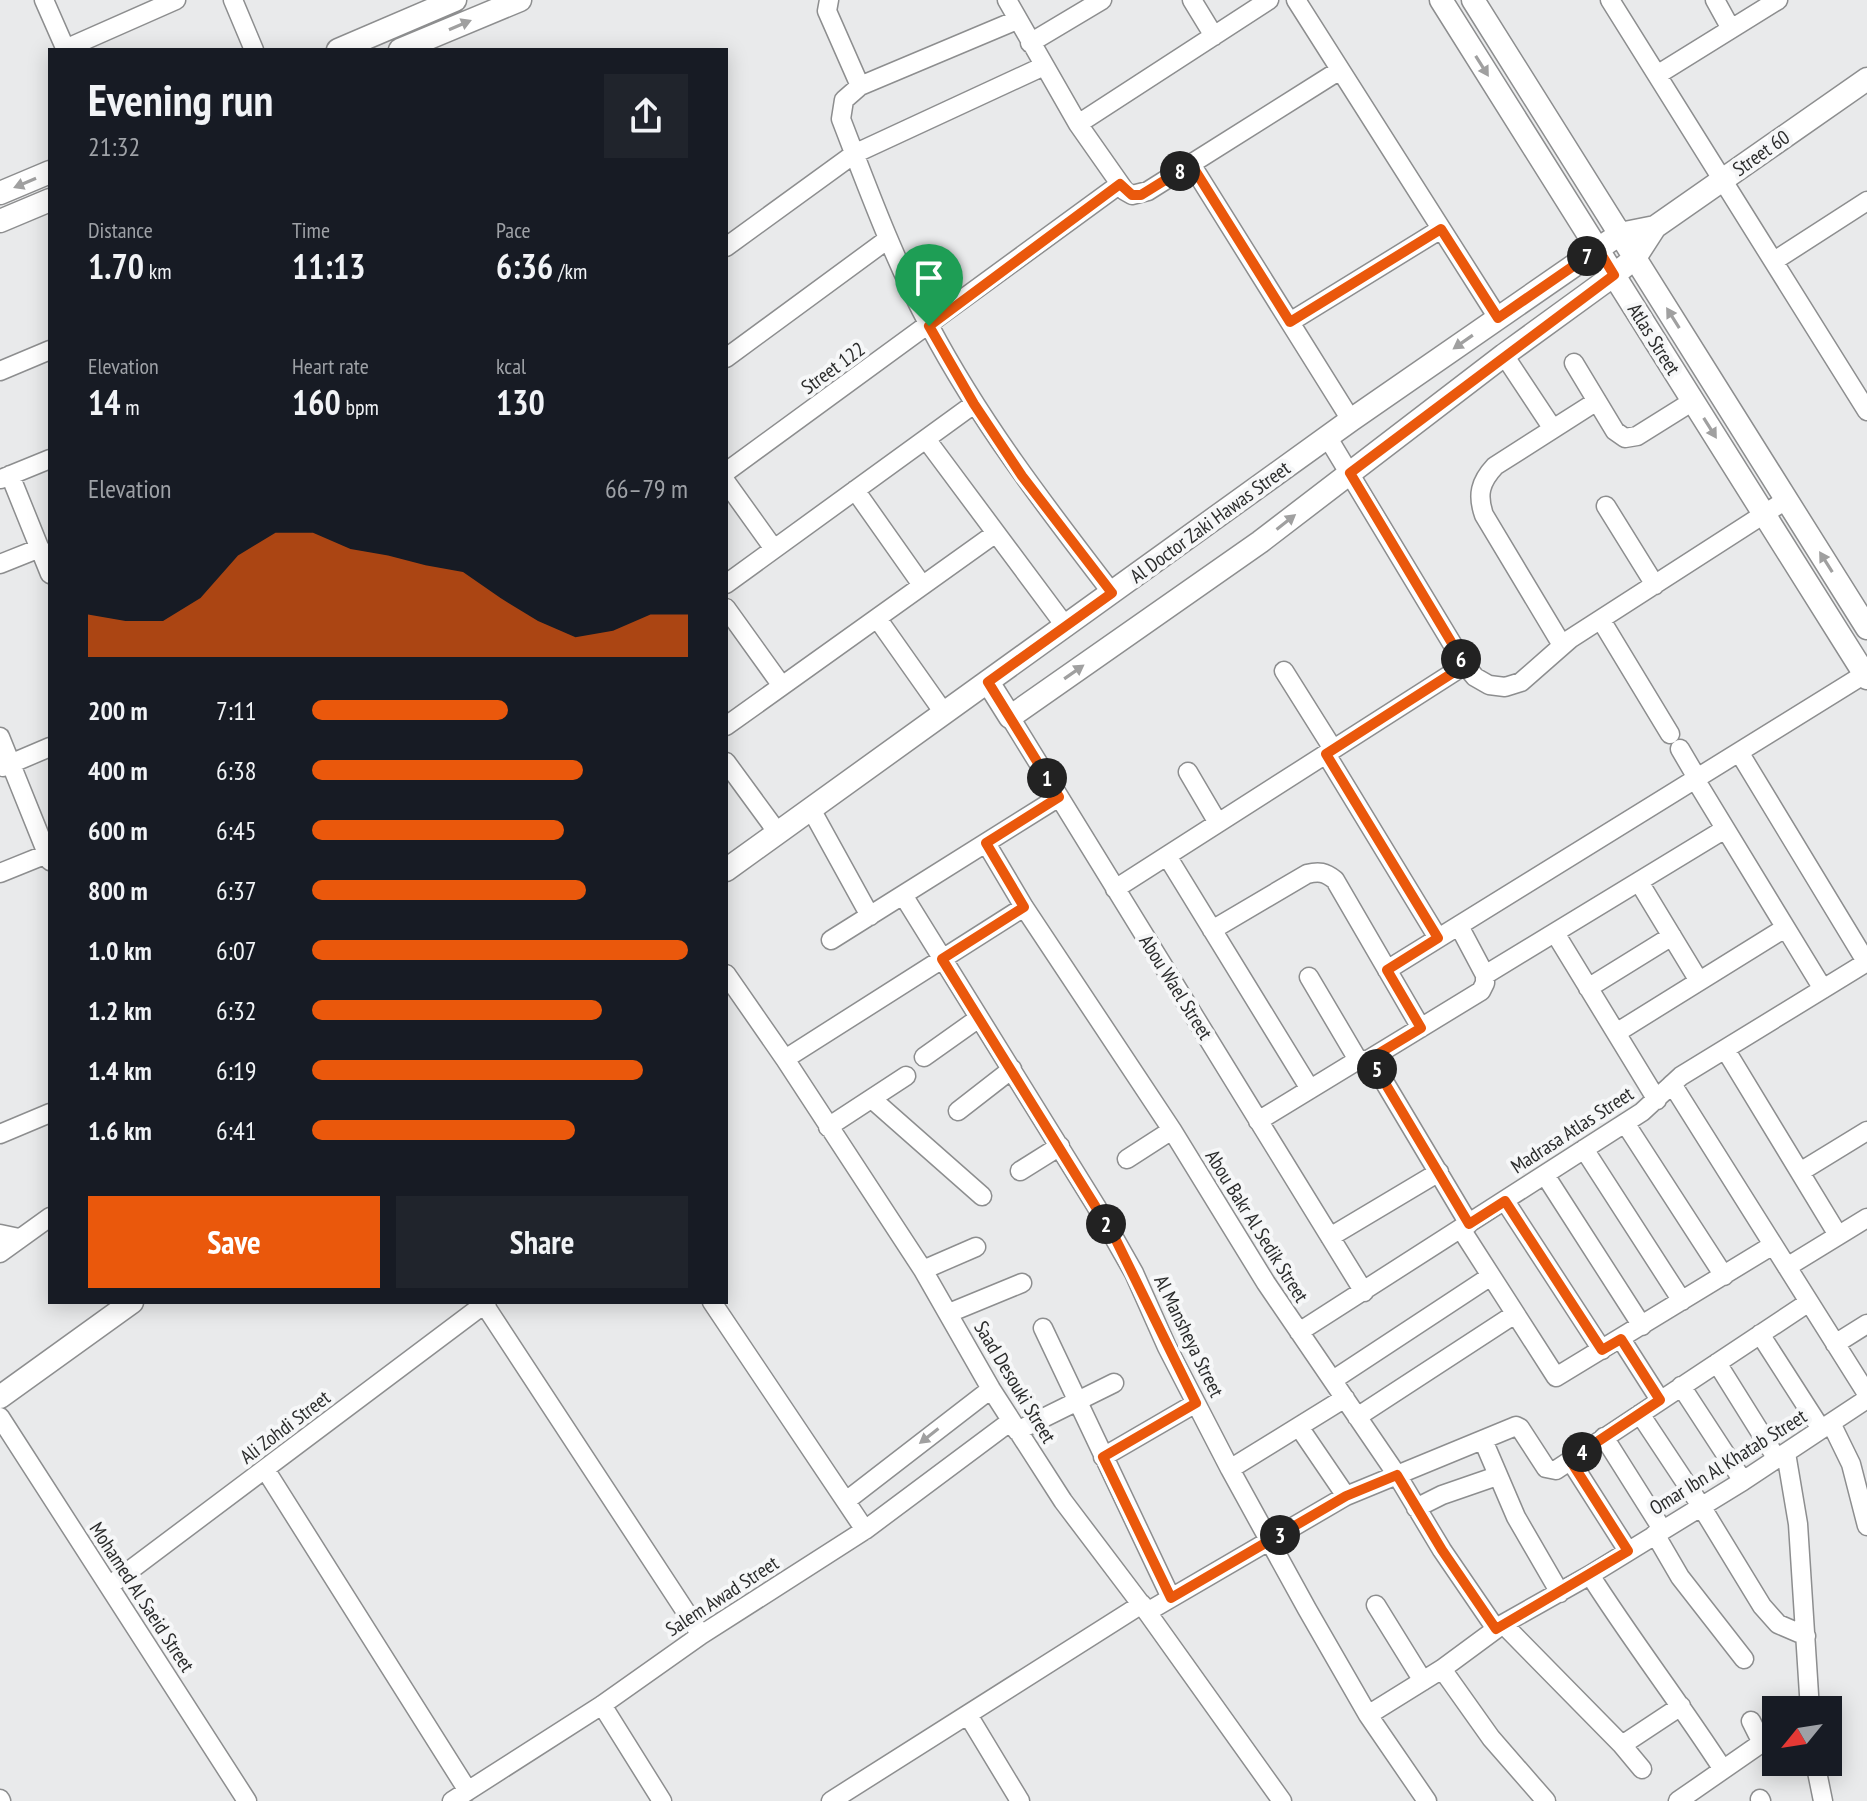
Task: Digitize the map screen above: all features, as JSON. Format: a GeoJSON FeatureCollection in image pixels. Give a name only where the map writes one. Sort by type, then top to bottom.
{"type":"FeatureCollection","features":[{"type":"Feature","properties":{"kind":"street"},"geometry":{"type":"LineString","coordinates":[[44,0],[64,48]]}},
{"type":"Feature","properties":{"kind":"street"},"geometry":{"type":"LineString","coordinates":[[69,48],[139,8],[176,0]]}},
{"type":"Feature","properties":{"kind":"street"},"geometry":{"type":"LineString","coordinates":[[233,0],[253,48]]}},
{"type":"Feature","properties":{"kind":"street"},"geometry":{"type":"LineString","coordinates":[[343,48],[455,0]]}},
{"type":"Feature","properties":{"kind":"street"},"geometry":{"type":"LineString","coordinates":[[405,48],[520,0]]}},
{"type":"Feature","properties":{"kind":"street"},"geometry":{"type":"LineString","coordinates":[[829,0],[827,11],[860,86]]}},
{"type":"Feature","properties":{"kind":"street"},"geometry":{"type":"LineString","coordinates":[[1007,0],[1078,124],[1120,184],[1132,195],[1141,195],[1340,70]]}},
{"type":"Feature","properties":{"kind":"street"},"geometry":{"type":"LineString","coordinates":[[1030,43],[1101,0]]}},
{"type":"Feature","properties":{"kind":"street"},"geometry":{"type":"LineString","coordinates":[[1192,0],[1214,36]]}},
{"type":"Feature","properties":{"kind":"street"},"geometry":{"type":"LineString","coordinates":[[1078,124],[1269,0]]}},
{"type":"Feature","properties":{"kind":"street"},"geometry":{"type":"LineString","coordinates":[[1296,0],[1498,318]]}},
{"type":"Feature","properties":{"kind":"street","name":"Atlas Street"},"geometry":{"type":"LineString","coordinates":[[1441,0],[1866,676]]}},
{"type":"Feature","properties":{"kind":"street","name":"Atlas Street"},"geometry":{"type":"LineString","coordinates":[[1473,0],[1867,628]]}},
{"type":"Feature","properties":{"kind":"street"},"geometry":{"type":"LineString","coordinates":[[1610,0],[1867,411]]}},
{"type":"Feature","properties":{"kind":"street"},"geometry":{"type":"LineString","coordinates":[[1715,0],[1731,29]]}},
{"type":"Feature","properties":{"kind":"street"},"geometry":{"type":"LineString","coordinates":[[1657,75],[1778,0]]}},
{"type":"Feature","properties":{"kind":"street"},"geometry":{"type":"LineString","coordinates":[[1017,20],[860,86],[851,92],[841,109],[841,119],[888,239],[929,326],[974,404],[1022,476],[1112,593]]}},
{"type":"Feature","properties":{"kind":"street"},"geometry":{"type":"LineString","coordinates":[[728,246],[854,154],[1044,66]]}},
{"type":"Feature","properties":{"kind":"street","name":"Street 60"},"geometry":{"type":"LineString","coordinates":[[1635,258],[1655,227],[1867,79]]}},
{"type":"Feature","properties":{"kind":"street"},"geometry":{"type":"LineString","coordinates":[[1191,164],[1351,420]]}},
{"type":"Feature","properties":{"kind":"street"},"geometry":{"type":"LineString","coordinates":[[0,193],[48,173]]}},
{"type":"Feature","properties":{"kind":"street","name":"Street 122"},"geometry":{"type":"LineString","coordinates":[[728,471],[1120,184]]}},
{"type":"Feature","properties":{"kind":"street"},"geometry":{"type":"LineString","coordinates":[[0,221],[48,201]]}},
{"type":"Feature","properties":{"kind":"street"},"geometry":{"type":"LineString","coordinates":[[1774,261],[1867,201]]}},
{"type":"Feature","properties":{"kind":"street","name":"Street 60"},"geometry":{"type":"LineString","coordinates":[[1620,234],[1655,227]]}},
{"type":"Feature","properties":{"kind":"street"},"geometry":{"type":"LineString","coordinates":[[1290,322],[1441,229]]}},
{"type":"Feature","properties":{"kind":"street","name":"Al Doctor Zaki Hawas Street"},"geometry":{"type":"LineString","coordinates":[[728,869],[1351,420],[1620,234]]}},
{"type":"Feature","properties":{"kind":"street"},"geometry":{"type":"LineString","coordinates":[[728,357],[888,239]]}},
{"type":"Feature","properties":{"kind":"street"},"geometry":{"type":"LineString","coordinates":[[1010,717],[1260,542],[1635,258]]}},
{"type":"Feature","properties":{"kind":"street"},"geometry":{"type":"LineString","coordinates":[[0,371],[48,351]]}},
{"type":"Feature","properties":{"kind":"street"},"geometry":{"type":"LineString","coordinates":[[1504,355],[1553,429]]}},
{"type":"Feature","properties":{"kind":"street"},"geometry":{"type":"LineString","coordinates":[[1574,363],[1619,436],[1631,438],[1693,401]]}},
{"type":"Feature","properties":{"kind":"street"},"geometry":{"type":"LineString","coordinates":[[1562,645],[1484,515],[1479,502],[1480,489],[1485,476],[1495,466],[1597,401]]}},
{"type":"Feature","properties":{"kind":"street"},"geometry":{"type":"LineString","coordinates":[[728,583],[974,404]]}},
{"type":"Feature","properties":{"kind":"street"},"geometry":{"type":"LineString","coordinates":[[1328,438],[1465,665],[1489,685],[1505,687],[1521,682],[1562,645],[1786,500]]}},
{"type":"Feature","properties":{"kind":"street"},"geometry":{"type":"LineString","coordinates":[[926,439],[1066,627]]}},
{"type":"Feature","properties":{"kind":"street"},"geometry":{"type":"LineString","coordinates":[[48,460],[5,477],[48,569]]}},
{"type":"Feature","properties":{"kind":"street"},"geometry":{"type":"LineString","coordinates":[[728,485],[774,549]]}},
{"type":"Feature","properties":{"kind":"street"},"geometry":{"type":"LineString","coordinates":[[855,490],[922,585]]}},
{"type":"Feature","properties":{"kind":"street"},"geometry":{"type":"LineString","coordinates":[[1606,506],[1655,585]]}},
{"type":"Feature","properties":{"kind":"street"},"geometry":{"type":"LineString","coordinates":[[728,725],[996,533]]}},
{"type":"Feature","properties":{"kind":"street"},"geometry":{"type":"LineString","coordinates":[[0,564],[40,548]]}},
{"type":"Feature","properties":{"kind":"street"},"geometry":{"type":"LineString","coordinates":[[728,611],[782,686]]}},
{"type":"Feature","properties":{"kind":"street"},"geometry":{"type":"LineString","coordinates":[[877,618],[944,713]]}},
{"type":"Feature","properties":{"kind":"street"},"geometry":{"type":"LineString","coordinates":[[1601,620],[1823,989]]}},
{"type":"Feature","properties":{"kind":"street"},"geometry":{"type":"LineString","coordinates":[[1115,889],[1465,665]]}},
{"type":"Feature","properties":{"kind":"street"},"geometry":{"type":"LineString","coordinates":[[1284,671],[1438,938]]}},
{"type":"Feature","properties":{"kind":"street"},"geometry":{"type":"LineString","coordinates":[[1387,970],[1866,676]]}},
{"type":"Feature","properties":{"kind":"street","name":"Abou Wael Street"},"geometry":{"type":"LineString","coordinates":[[988,682],[1364,1292]]}},
{"type":"Feature","properties":{"kind":"street"},"geometry":{"type":"LineString","coordinates":[[0,737],[5,766],[48,858],[0,873]]}},
{"type":"Feature","properties":{"kind":"street"},"geometry":{"type":"LineString","coordinates":[[5,766],[48,748]]}},
{"type":"Feature","properties":{"kind":"street"},"geometry":{"type":"LineString","coordinates":[[1739,752],[1867,962]]}},
{"type":"Feature","properties":{"kind":"street"},"geometry":{"type":"LineString","coordinates":[[728,765],[778,833]]}},
{"type":"Feature","properties":{"kind":"street"},"geometry":{"type":"LineString","coordinates":[[1188,772],[1218,823]]}},
{"type":"Feature","properties":{"kind":"street"},"geometry":{"type":"LineString","coordinates":[[831,940],[1059,797]]}},
{"type":"Feature","properties":{"kind":"street"},"geometry":{"type":"LineString","coordinates":[[811,809],[870,916]]}},
{"type":"Feature","properties":{"kind":"street"},"geometry":{"type":"LineString","coordinates":[[1485,975],[1725,829]]}},
{"type":"Feature","properties":{"kind":"street","name":"Abou Bakr Al Sedik Street"},"geometry":{"type":"LineString","coordinates":[[986,843],[1024,907],[1172,1130],[1299,1332],[1499,1626],[1622,1745],[1642,1769]]}},
{"type":"Feature","properties":{"kind":"street"},"geometry":{"type":"LineString","coordinates":[[1167,856],[1310,1089]]}},
{"type":"Feature","properties":{"kind":"street"},"geometry":{"type":"LineString","coordinates":[[1212,930],[1307,874],[1317,871],[1327,874],[1335,880],[1421,1028]]}},
{"type":"Feature","properties":{"kind":"street"},"geometry":{"type":"LineString","coordinates":[[1639,882],[1699,981]]}},
{"type":"Feature","properties":{"kind":"street","name":"Al Mansheya Street"},"geometry":{"type":"LineString","coordinates":[[903,895],[1060,1146],[1134,1273],[1167,1347],[1230,1469],[1368,1715],[1427,1801]]}},
{"type":"Feature","properties":{"kind":"street"},"geometry":{"type":"LineString","coordinates":[[785,1059],[1024,907]]}},
{"type":"Feature","properties":{"kind":"street"},"geometry":{"type":"LineString","coordinates":[[1258,1121],[1481,991],[1485,975],[1459,926]]}},
{"type":"Feature","properties":{"kind":"street"},"geometry":{"type":"LineString","coordinates":[[1616,1033],[1785,928]]}},
{"type":"Feature","properties":{"kind":"street"},"geometry":{"type":"LineString","coordinates":[[1555,933],[1657,1100]]}},
{"type":"Feature","properties":{"kind":"street"},"geometry":{"type":"LineString","coordinates":[[1588,988],[1672,936]]}},
{"type":"Feature","properties":{"kind":"street","name":"Madrasa Atlas Street"},"geometry":{"type":"LineString","coordinates":[[1299,1332],[1625,1123],[1657,1100],[1672,1084],[1725,1049],[1867,962]]}},
{"type":"Feature","properties":{"kind":"street","name":"Saad Desouki Street"},"geometry":{"type":"LineString","coordinates":[[728,977],[923,1270],[991,1389],[1063,1501],[1282,1801]]}},
{"type":"Feature","properties":{"kind":"street"},"geometry":{"type":"LineString","coordinates":[[1309,977],[1363,1060],[1376,1068],[1439,1172],[1491,1276],[1556,1377],[1773,1245]]}},
{"type":"Feature","properties":{"kind":"street"},"geometry":{"type":"LineString","coordinates":[[924,1057],[979,1018]]}},
{"type":"Feature","properties":{"kind":"street"},"geometry":{"type":"LineString","coordinates":[[1725,1049],[1838,1235]]}},
{"type":"Feature","properties":{"kind":"street"},"geometry":{"type":"LineString","coordinates":[[958,1111],[1012,1069]]}},
{"type":"Feature","properties":{"kind":"street"},"geometry":{"type":"LineString","coordinates":[[828,1127],[906,1076]]}},
{"type":"Feature","properties":{"kind":"street"},"geometry":{"type":"LineString","coordinates":[[1672,1084],[1867,1397]]}},
{"type":"Feature","properties":{"kind":"street"},"geometry":{"type":"LineString","coordinates":[[872,1099],[982,1196]]}},
{"type":"Feature","properties":{"kind":"street"},"geometry":{"type":"LineString","coordinates":[[0,1134],[48,1114]]}},
{"type":"Feature","properties":{"kind":"street"},"geometry":{"type":"LineString","coordinates":[[1625,1123],[1724,1276]]}},
{"type":"Feature","properties":{"kind":"street"},"geometry":{"type":"LineString","coordinates":[[1127,1159],[1172,1130]]}},
{"type":"Feature","properties":{"kind":"street"},"geometry":{"type":"LineString","coordinates":[[1800,1172],[1867,1131]]}},
{"type":"Feature","properties":{"kind":"street"},"geometry":{"type":"LineString","coordinates":[[1020,1171],[1060,1146]]}},
{"type":"Feature","properties":{"kind":"street"},"geometry":{"type":"LineString","coordinates":[[1584,1149],[1682,1301]]}},
{"type":"Feature","properties":{"kind":"street"},"geometry":{"type":"LineString","coordinates":[[1330,1237],[1439,1172]]}},
{"type":"Feature","properties":{"kind":"street"},"geometry":{"type":"LineString","coordinates":[[1545,1175],[1642,1326]]}},
{"type":"Feature","properties":{"kind":"street"},"geometry":{"type":"LineString","coordinates":[[1505,1201],[1602,1350]]}},
{"type":"Feature","properties":{"kind":"street"},"geometry":{"type":"LineString","coordinates":[[0,1253],[48,1218]]}},
{"type":"Feature","properties":{"kind":"street"},"geometry":{"type":"LineString","coordinates":[[1787,1267],[1867,1218]]}},
{"type":"Feature","properties":{"kind":"street"},"geometry":{"type":"LineString","coordinates":[[0,1234],[19,1238]]}},
{"type":"Feature","properties":{"kind":"street"},"geometry":{"type":"LineString","coordinates":[[923,1270],[976,1247]]}},
{"type":"Feature","properties":{"kind":"street"},"geometry":{"type":"LineString","coordinates":[[1333,1380],[1491,1276]]}},
{"type":"Feature","properties":{"kind":"street"},"geometry":{"type":"LineString","coordinates":[[949,1313],[1022,1283]]}},
{"type":"Feature","properties":{"kind":"street"},"geometry":{"type":"LineString","coordinates":[[831,1801],[1144,1608],[1171,1598],[1346,1496],[1518,1427],[1546,1468],[1556,1470],[1809,1302]]}},
{"type":"Feature","properties":{"kind":"street"},"geometry":{"type":"LineString","coordinates":[[0,1397],[129,1304]]}},
{"type":"Feature","properties":{"kind":"street","name":"Ali Zohdi Street"},"geometry":{"type":"LineString","coordinates":[[109,1586],[485,1304]]}},
{"type":"Feature","properties":{"kind":"street"},"geometry":{"type":"LineString","coordinates":[[487,1304],[701,1635]]}},
{"type":"Feature","properties":{"kind":"street"},"geometry":{"type":"LineString","coordinates":[[713,1304],[865,1530]]}},
{"type":"Feature","properties":{"kind":"street"},"geometry":{"type":"LineString","coordinates":[[1357,1417],[1515,1314]]}},
{"type":"Feature","properties":{"kind":"street"},"geometry":{"type":"LineString","coordinates":[[1835,1344],[1867,1324]]}},
{"type":"Feature","properties":{"kind":"street"},"geometry":{"type":"LineString","coordinates":[[1043,1328],[1171,1598]]}},
{"type":"Feature","properties":{"kind":"street"},"geometry":{"type":"LineString","coordinates":[[1760,1334],[1851,1464],[1867,1526]]}},
{"type":"Feature","properties":{"kind":"street"},"geometry":{"type":"LineString","coordinates":[[1621,1339],[1660,1400]]}},
{"type":"Feature","properties":{"kind":"street"},"geometry":{"type":"LineString","coordinates":[[1717,1363],[1781,1456],[1798,1524],[1809,1696]]}},
{"type":"Feature","properties":{"kind":"street","name":"Salem Awad Street"},"geometry":{"type":"LineString","coordinates":[[460,1796],[865,1530],[1014,1426],[1077,1403],[1114,1383]]}},
{"type":"Feature","properties":{"kind":"street"},"geometry":{"type":"LineString","coordinates":[[1681,1386],[1743,1481]]}},
{"type":"Feature","properties":{"kind":"street"},"geometry":{"type":"LineString","coordinates":[[846,1501],[991,1389]]}},
{"type":"Feature","properties":{"kind":"street","name":"Omar Ibn Al Khatab Street"},"geometry":{"type":"LineString","coordinates":[[1368,1715],[1442,1669],[1499,1626],[1560,1593],[1743,1481],[1867,1397]]}},
{"type":"Feature","properties":{"kind":"street"},"geometry":{"type":"LineString","coordinates":[[1230,1469],[1345,1398]]}},
{"type":"Feature","properties":{"kind":"street"},"geometry":{"type":"LineString","coordinates":[[1103,1457],[1196,1403]]}},
{"type":"Feature","properties":{"kind":"street"},"geometry":{"type":"LineString","coordinates":[[1640,1414],[1771,1618],[1786,1629],[1806,1636]]}},
{"type":"Feature","properties":{"kind":"street","name":"Mohamed Al Saeid Street"},"geometry":{"type":"LineString","coordinates":[[0,1417],[247,1801]]}},
{"type":"Feature","properties":{"kind":"street"},"geometry":{"type":"LineString","coordinates":[[1299,1427],[1346,1496]]}},
{"type":"Feature","properties":{"kind":"street"},"geometry":{"type":"LineString","coordinates":[[1604,1437],[1659,1532],[1680,1577],[1744,1659]]}},
{"type":"Feature","properties":{"kind":"street"},"geometry":{"type":"LineString","coordinates":[[1483,1440],[1516,1517],[1560,1593]]}},
{"type":"Feature","properties":{"kind":"street"},"geometry":{"type":"LineString","coordinates":[[1570,1460],[1628,1551]]}},
{"type":"Feature","properties":{"kind":"street"},"geometry":{"type":"LineString","coordinates":[[265,1469],[460,1796]]}},
{"type":"Feature","properties":{"kind":"street"},"geometry":{"type":"LineString","coordinates":[[1416,1508],[1497,1476]]}},
{"type":"Feature","properties":{"kind":"street"},"geometry":{"type":"LineString","coordinates":[[1590,1575],[1722,1768]]}},
{"type":"Feature","properties":{"kind":"street"},"geometry":{"type":"LineString","coordinates":[[1376,1605],[1423,1681]]}},
{"type":"Feature","properties":{"kind":"street"},"geometry":{"type":"LineString","coordinates":[[1442,1669],[1491,1738],[1546,1801]]}},
{"type":"Feature","properties":{"kind":"street"},"geometry":{"type":"LineString","coordinates":[[602,1705],[662,1801]]}},
{"type":"Feature","properties":{"kind":"street"},"geometry":{"type":"LineString","coordinates":[[1622,1745],[1681,1706]]}},
{"type":"Feature","properties":{"kind":"street"},"geometry":{"type":"LineString","coordinates":[[968,1715],[1020,1801]]}},
{"type":"Feature","properties":{"kind":"street"},"geometry":{"type":"LineString","coordinates":[[1751,1721],[1762,1731]]}},
{"type":"Feature","properties":{"kind":"street"},"geometry":{"type":"LineString","coordinates":[[1678,1801],[1762,1742]]}},
{"type":"Feature","properties":{"kind":"street"},"geometry":{"type":"LineString","coordinates":[[1818,1776],[1823,1801]]}},
{"type":"Feature","properties":{"kind":"route"},"geometry":{"type":"LineString","coordinates":[[1191,164],[1290,322],[1441,229],[1498,318],[1598,249],[1614,275],[1350,473],[1465,665],[1326,754],[1438,938],[1387,970],[1421,1028],[1368,1060],[1373,1063],[1469,1224],[1505,1201],[1602,1350],[1621,1339],[1660,1400],[1570,1460],[1628,1551],[1496,1629],[1442,1550],[1397,1475],[1346,1496],[1171,1598],[1103,1457],[1196,1403],[1115,1238],[942,959],[1024,907],[986,843],[1059,797],[988,682],[1112,593],[1022,476],[974,404],[929,326],[1120,184],[1132,195],[1141,195],[1191,164]]}}]}
